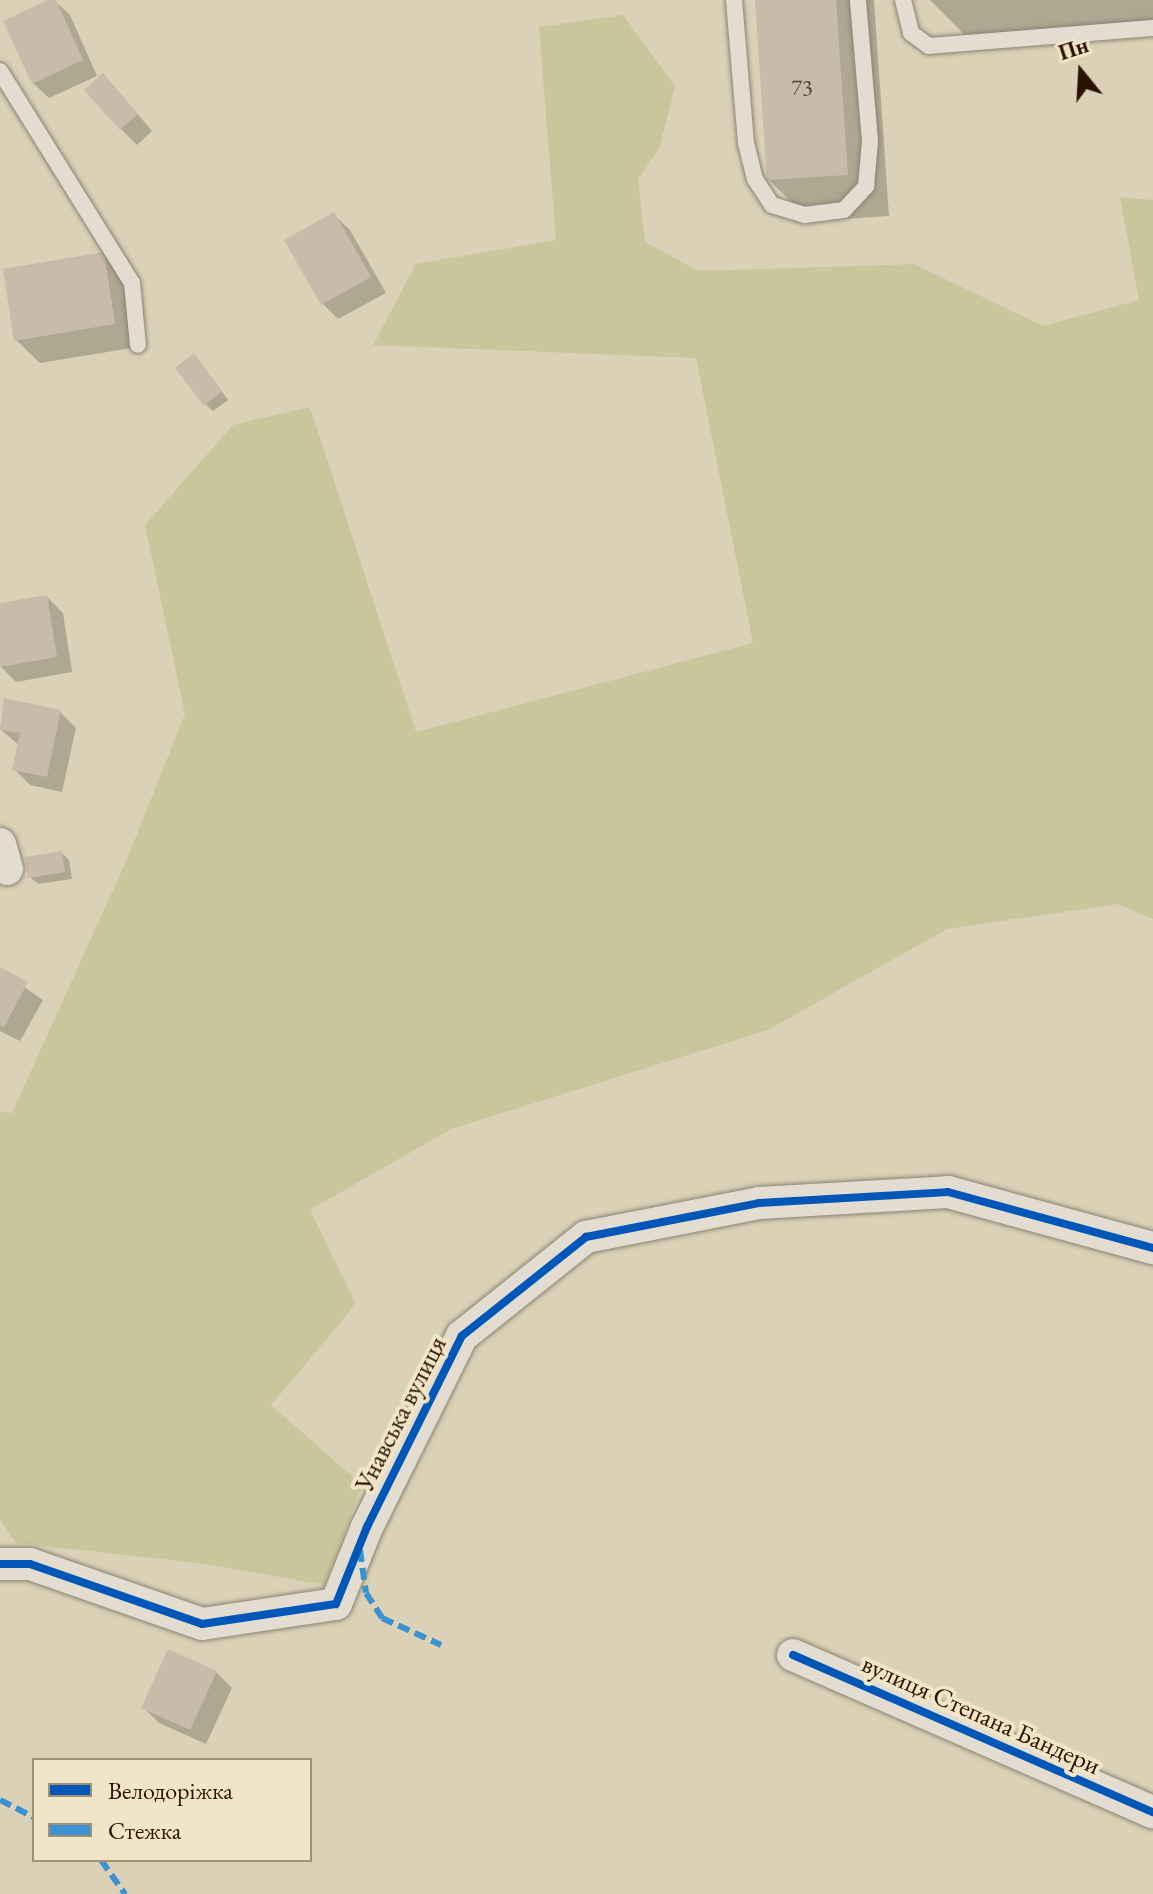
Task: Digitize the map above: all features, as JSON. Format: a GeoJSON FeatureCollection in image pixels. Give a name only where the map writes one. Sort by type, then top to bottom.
{"type":"FeatureCollection","features":[{"type":"Feature","properties":{"kind":"street","name":"Унавська вулиця"},"geometry":{"type":"LineString","coordinates":[[0,1564],[30,1564],[202,1624],[336,1604],[367,1527],[462,1336],[586,1237],[759,1203],[948,1192],[1153,1248]]}},
{"type":"Feature","properties":{"kind":"street","name":"вулиця Степана Бандери"},"geometry":{"type":"LineString","coordinates":[[793,1655],[1153,1812]]}},
{"type":"Feature","properties":{"kind":"lane"},"geometry":{"type":"LineString","coordinates":[[734,0],[746,143],[755,179],[772,205],[804,215],[844,210],[866,186],[870,141],[858,0]]}},
{"type":"Feature","properties":{"kind":"lane"},"geometry":{"type":"LineString","coordinates":[[903,0],[911,33],[929,46],[1153,28]]}},
{"type":"Feature","properties":{"kind":"lane"},"geometry":{"type":"LineString","coordinates":[[0,71],[132,283],[138,345]]}},
{"type":"Feature","properties":{"kind":"shaded area"},"geometry":{"type":"Polygon","coordinates":[[[623,15],[675,86],[659,149],[638,179],[645,242],[699,271],[914,264],[1043,326],[1139,300],[1120,197],[1153,200],[1153,919],[1118,904],[947,929],[768,1030],[451,1129],[310,1210],[356,1304],[271,1405],[362,1485],[325,1585],[205,1564],[16,1543],[0,1520],[0,1112],[12,1113],[127,859],[185,714],[145,525],[233,425],[310,407],[416,732],[753,643],[696,358],[373,345],[416,264],[556,240],[539,27],[623,15]]]}},
{"type":"Feature","properties":{"kind":"building"},"geometry":{"type":"Polygon","coordinates":[[[48,0],[56,0],[83,60],[32,84],[3,21],[48,0]]]}},
{"type":"Feature","properties":{"kind":"building"},"geometry":{"type":"Polygon","coordinates":[[[755,0],[836,0],[848,175],[767,180],[755,0]]]}},
{"type":"Feature","properties":{"kind":"building"},"geometry":{"type":"Polygon","coordinates":[[[103,73],[138,114],[120,130],[84,90],[103,73]]]}},
{"type":"Feature","properties":{"kind":"building"},"geometry":{"type":"Polygon","coordinates":[[[334,212],[371,277],[321,305],[284,240],[334,212]]]}},
{"type":"Feature","properties":{"kind":"building"},"geometry":{"type":"Polygon","coordinates":[[[104,252],[115,324],[14,341],[3,269],[104,252]]]}},
{"type":"Feature","properties":{"kind":"building"},"geometry":{"type":"Polygon","coordinates":[[[194,353],[222,391],[204,406],[175,368],[194,353]]]}},
{"type":"Feature","properties":{"kind":"building"},"geometry":{"type":"Polygon","coordinates":[[[47,595],[57,657],[0,667],[0,603],[47,595]]]}},
{"type":"Feature","properties":{"kind":"building"},"geometry":{"type":"Polygon","coordinates":[[[4,698],[61,710],[47,777],[12,770],[20,733],[0,730],[4,698]]]}},
{"type":"Feature","properties":{"kind":"building"},"geometry":{"type":"Polygon","coordinates":[[[62,851],[65,872],[28,878],[25,857],[62,851]]]}},
{"type":"Feature","properties":{"kind":"building"},"geometry":{"type":"Polygon","coordinates":[[[0,967],[28,982],[4,1027],[0,1025],[0,967]]]}},
{"type":"Feature","properties":{"kind":"building"},"geometry":{"type":"Polygon","coordinates":[[[168,1649],[217,1671],[190,1730],[141,1708],[168,1649]]]}},
{"type":"Feature","properties":{"kind":"marked path"},"geometry":{"type":"LineString","coordinates":[[360,1550],[366,1593],[382,1618],[441,1645]]}},
{"type":"Feature","properties":{"kind":"marked path"},"geometry":{"type":"LineString","coordinates":[[0,1800],[32,1816]]}},
{"type":"Feature","properties":{"kind":"marked path"},"geometry":{"type":"LineString","coordinates":[[102,1862],[125,1894]]}},
{"type":"Feature","properties":{"kind":"cycle path"},"geometry":{"type":"LineString","coordinates":[[0,1564],[30,1564],[202,1624],[336,1604],[367,1527],[462,1336],[586,1237],[759,1203],[948,1192],[1153,1248]]}},
{"type":"Feature","properties":{"kind":"cycle path"},"geometry":{"type":"LineString","coordinates":[[793,1655],[1153,1812]]}}]}
